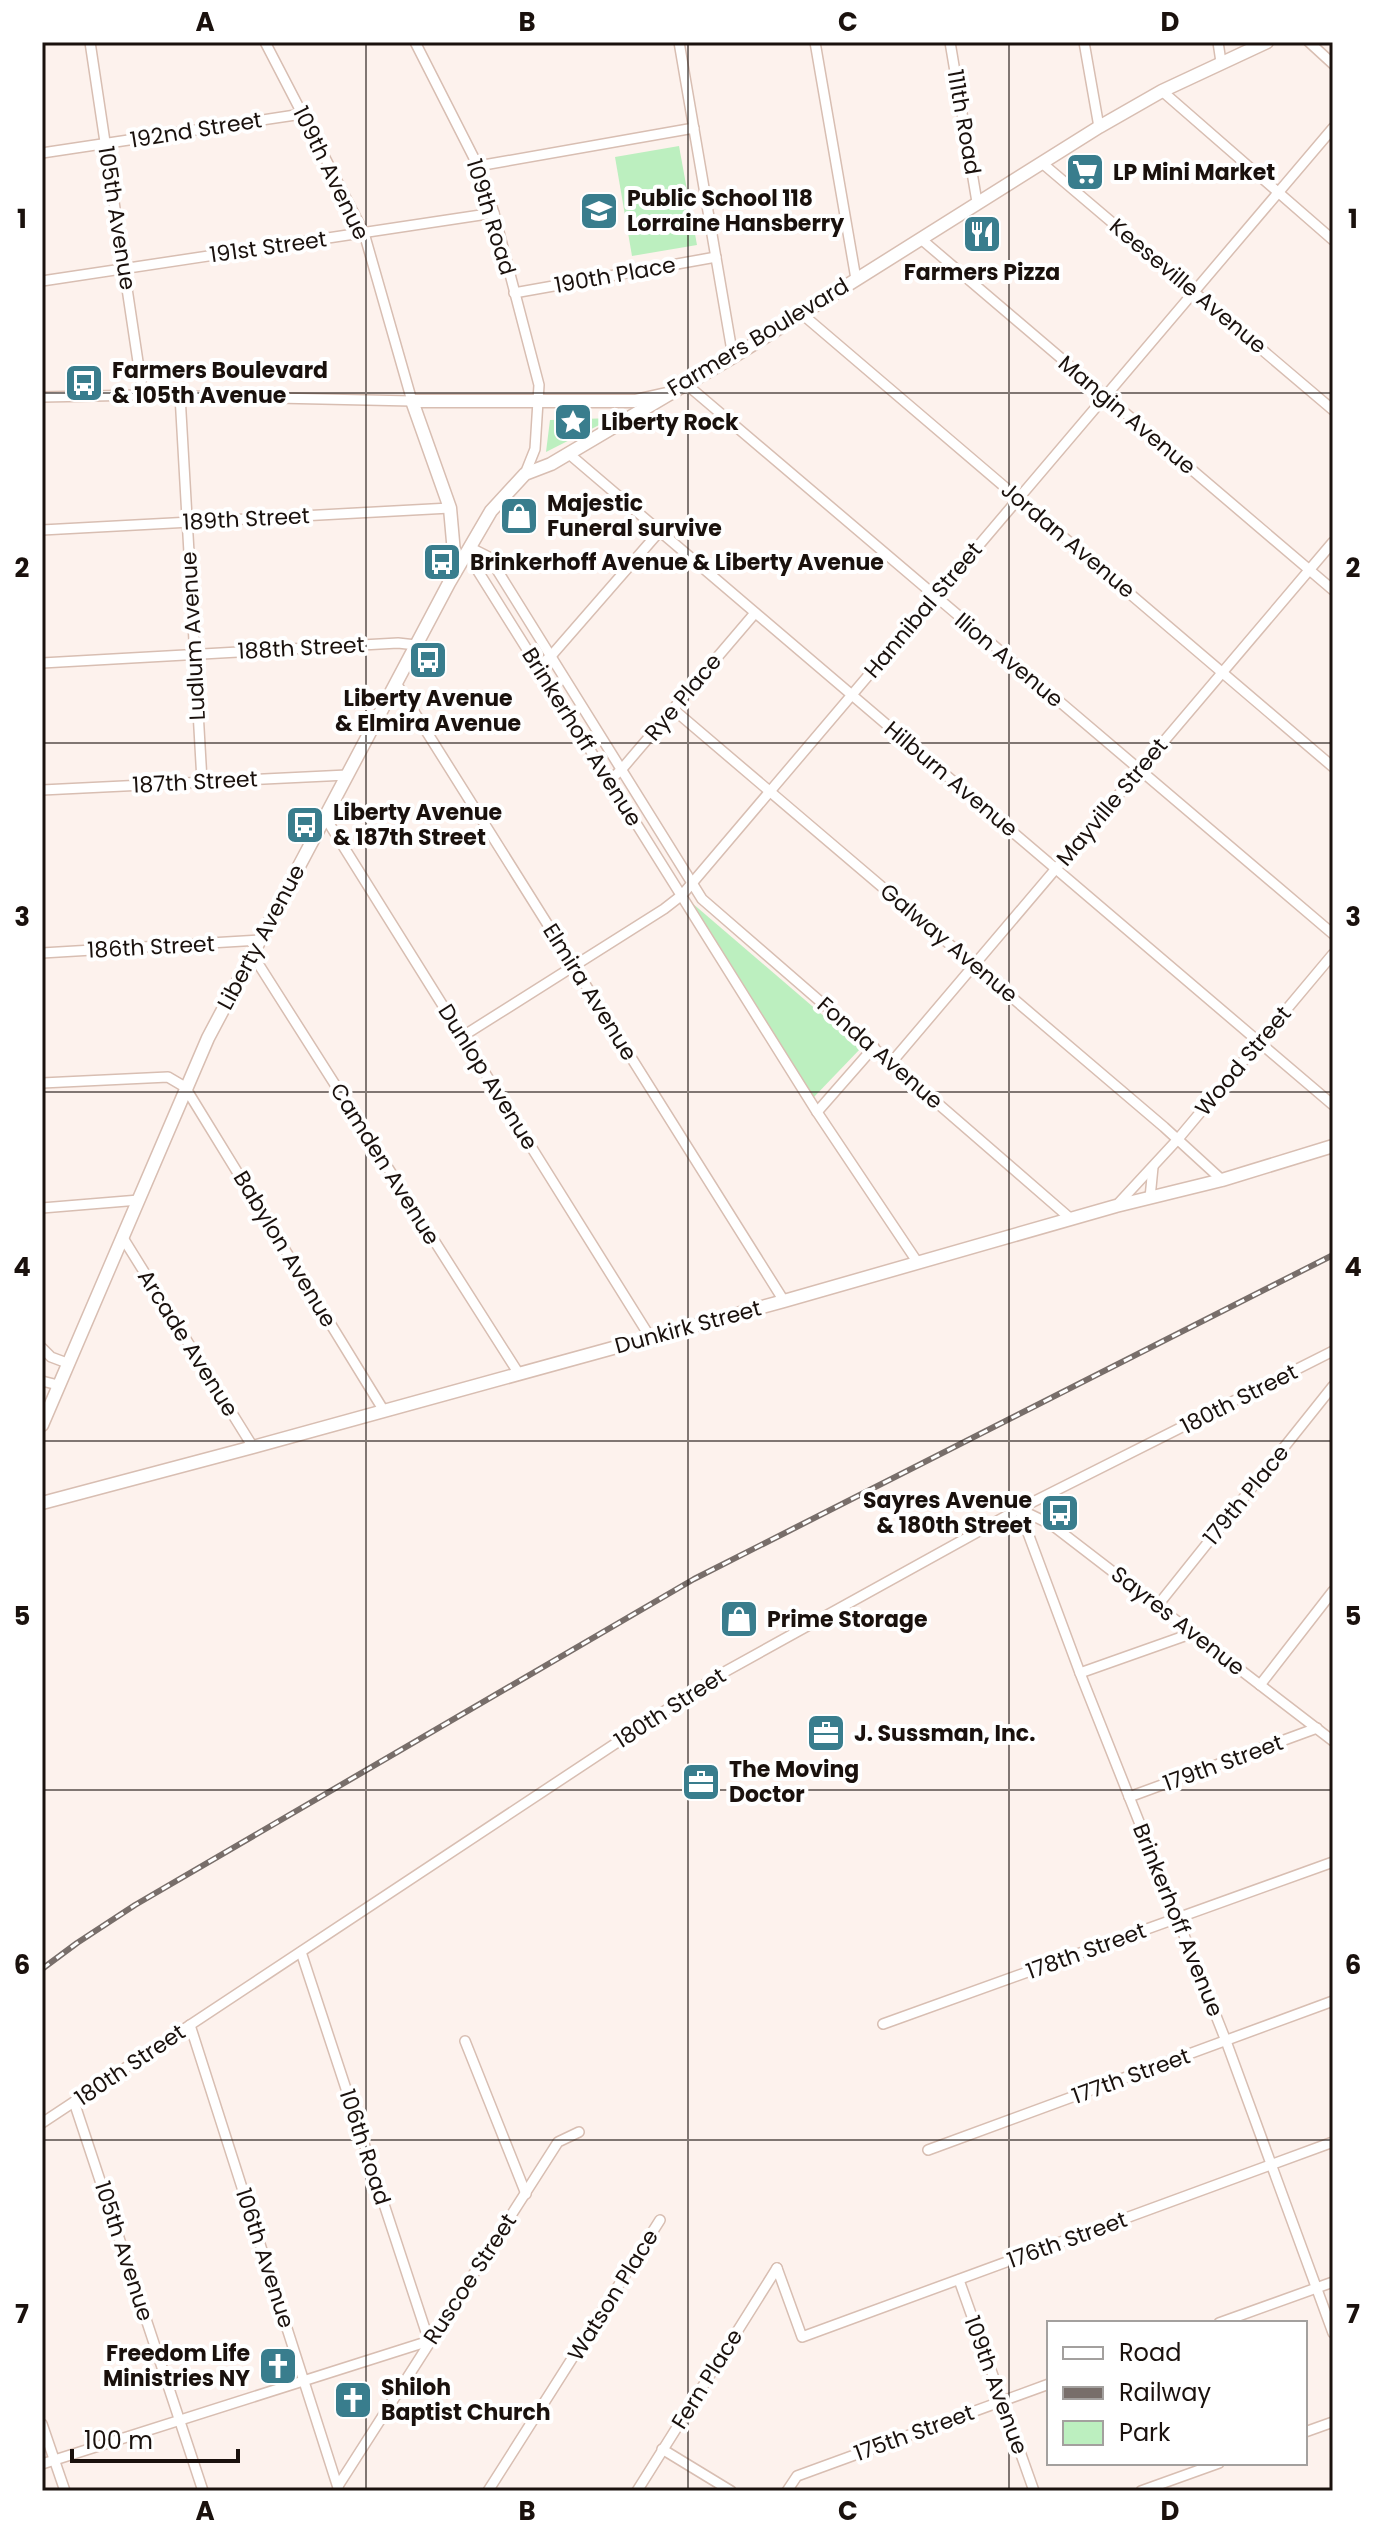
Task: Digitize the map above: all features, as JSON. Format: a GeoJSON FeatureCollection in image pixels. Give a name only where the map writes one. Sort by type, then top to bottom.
{"type":"FeatureCollection","features":[{"type":"Feature","properties":{"kind":"main road","name":"Farmers Boulevard"},"geometry":{"type":"LineString","coordinates":[[412,401],[635,401],[671,393],[1099,127],[1162,91],[1267,42]]}},
{"type":"Feature","properties":{"kind":"main road","name":"Liberty Avenue"},"geometry":{"type":"LineString","coordinates":[[42,1425],[208,1038],[449,583],[491,511],[525,474],[551,464],[671,393]]}},
{"type":"Feature","properties":{"kind":"main road"},"geometry":{"type":"LineString","coordinates":[[412,401],[454,527],[449,583]]}},
{"type":"Feature","properties":{"kind":"main road","name":"Dunkirk Street"},"geometry":{"type":"LineString","coordinates":[[42,1503],[784,1301],[1116,1206],[1222,1180],[1333,1146]]}},
{"type":"Feature","properties":{"kind":"street","name":"105th Avenue"},"geometry":{"type":"LineString","coordinates":[[90,42],[143,395]]}},
{"type":"Feature","properties":{"kind":"street","name":"109th Avenue"},"geometry":{"type":"LineString","coordinates":[[265,42],[364,233],[412,401]]}},
{"type":"Feature","properties":{"kind":"street","name":"109th Road"},"geometry":{"type":"LineString","coordinates":[[418,42],[478,166],[494,213],[539,385],[539,401]]}},
{"type":"Feature","properties":{"kind":"street"},"geometry":{"type":"LineString","coordinates":[[679,42],[733,357]]}},
{"type":"Feature","properties":{"kind":"street"},"geometry":{"type":"LineString","coordinates":[[815,42],[856,279]]}},
{"type":"Feature","properties":{"kind":"street","name":"111th Road"},"geometry":{"type":"LineString","coordinates":[[950,42],[977,202]]}},
{"type":"Feature","properties":{"kind":"street"},"geometry":{"type":"LineString","coordinates":[[1084,42],[1099,127]]}},
{"type":"Feature","properties":{"kind":"street"},"geometry":{"type":"LineString","coordinates":[[1218,42],[1221,62]]}},
{"type":"Feature","properties":{"kind":"street"},"geometry":{"type":"LineString","coordinates":[[1309,42],[1333,64]]}},
{"type":"Feature","properties":{"kind":"street"},"geometry":{"type":"LineString","coordinates":[[1162,91],[1333,240]]}},
{"type":"Feature","properties":{"kind":"street","name":"192nd Street"},"geometry":{"type":"LineString","coordinates":[[42,153],[302,114]]}},
{"type":"Feature","properties":{"kind":"street"},"geometry":{"type":"LineString","coordinates":[[478,166],[694,128]]}},
{"type":"Feature","properties":{"kind":"street","name":"Hannibal Street"},"geometry":{"type":"LineString","coordinates":[[463,1036],[682,895],[1333,128]]}},
{"type":"Feature","properties":{"kind":"street","name":"Keeseville Avenue"},"geometry":{"type":"LineString","coordinates":[[1042,163],[1333,410]]}},
{"type":"Feature","properties":{"kind":"street","name":"191st Street"},"geometry":{"type":"LineString","coordinates":[[42,281],[494,213]]}},
{"type":"Feature","properties":{"kind":"street","name":"Mangin Avenue"},"geometry":{"type":"LineString","coordinates":[[921,239],[1333,590]]}},
{"type":"Feature","properties":{"kind":"street","name":"190th Place"},"geometry":{"type":"LineString","coordinates":[[514,293],[716,257]]}},
{"type":"Feature","properties":{"kind":"street","name":"Jordan Avenue"},"geometry":{"type":"LineString","coordinates":[[802,314],[1333,767]]}},
{"type":"Feature","properties":{"kind":"street","name":"Ilion Avenue"},"geometry":{"type":"LineString","coordinates":[[686,384],[1333,934]]}},
{"type":"Feature","properties":{"kind":"street","name":"Farmers Boulevard"},"geometry":{"type":"LineString","coordinates":[[42,397],[180,395],[412,401]]}},
{"type":"Feature","properties":{"kind":"street","name":"Ludlum Avenue"},"geometry":{"type":"LineString","coordinates":[[180,395],[202,781]]}},
{"type":"Feature","properties":{"kind":"street","name":"Liberty Avenue"},"geometry":{"type":"LineString","coordinates":[[525,474],[535,449],[539,401]]}},
{"type":"Feature","properties":{"kind":"street","name":"Hilburn Avenue"},"geometry":{"type":"LineString","coordinates":[[568,453],[1333,1105]]}},
{"type":"Feature","properties":{"kind":"street","name":"189th Street"},"geometry":{"type":"LineString","coordinates":[[42,530],[450,508]]}},
{"type":"Feature","properties":{"kind":"street"},"geometry":{"type":"LineString","coordinates":[[538,667],[659,532]]}},
{"type":"Feature","properties":{"kind":"street","name":"Mayville Street"},"geometry":{"type":"LineString","coordinates":[[891,1063],[1333,542]]}},
{"type":"Feature","properties":{"kind":"street","name":"Brinkerhoff Avenue"},"geometry":{"type":"LineString","coordinates":[[471,548],[489,557],[692,883]]}},
{"type":"Feature","properties":{"kind":"street","name":"Brinkerhoff Avenue"},"geometry":{"type":"LineString","coordinates":[[471,548],[476,568],[817,1112],[918,1263]]}},
{"type":"Feature","properties":{"kind":"street","name":"Rye Place"},"geometry":{"type":"LineString","coordinates":[[610,780],[755,613]]}},
{"type":"Feature","properties":{"kind":"street","name":"188th Street"},"geometry":{"type":"LineString","coordinates":[[42,663],[398,643],[416,645]]}},
{"type":"Feature","properties":{"kind":"street","name":"Elmira Avenue"},"geometry":{"type":"LineString","coordinates":[[396,683],[784,1301]]}},
{"type":"Feature","properties":{"kind":"street","name":"Galway Avenue"},"geometry":{"type":"LineString","coordinates":[[673,709],[1178,1139],[1222,1180]]}},
{"type":"Feature","properties":{"kind":"street","name":"187th Street"},"geometry":{"type":"LineString","coordinates":[[42,790],[347,775]]}},
{"type":"Feature","properties":{"kind":"street","name":"Dunlop Avenue"},"geometry":{"type":"LineString","coordinates":[[325,817],[650,1337]]}},
{"type":"Feature","properties":{"kind":"street","name":"Fonda Avenue"},"geometry":{"type":"LineString","coordinates":[[692,883],[702,899],[1071,1219]]}},
{"type":"Feature","properties":{"kind":"street","name":"186th Street"},"geometry":{"type":"LineString","coordinates":[[42,953],[260,940]]}},
{"type":"Feature","properties":{"kind":"street","name":"Camden Avenue"},"geometry":{"type":"LineString","coordinates":[[252,954],[519,1374]]}},
{"type":"Feature","properties":{"kind":"street","name":"Wood Street"},"geometry":{"type":"LineString","coordinates":[[1116,1206],[1178,1139],[1333,954]]}},
{"type":"Feature","properties":{"kind":"street"},"geometry":{"type":"LineString","coordinates":[[817,1112],[874,1047]]}},
{"type":"Feature","properties":{"kind":"street"},"geometry":{"type":"LineString","coordinates":[[42,1083],[168,1077],[185,1087]]}},
{"type":"Feature","properties":{"kind":"street","name":"Babylon Avenue"},"geometry":{"type":"LineString","coordinates":[[185,1087],[384,1411]]}},
{"type":"Feature","properties":{"kind":"street"},"geometry":{"type":"LineString","coordinates":[[1150,1198],[1153,1167]]}},
{"type":"Feature","properties":{"kind":"street"},"geometry":{"type":"LineString","coordinates":[[42,1208],[139,1200]]}},
{"type":"Feature","properties":{"kind":"street","name":"Arcade Avenue"},"geometry":{"type":"LineString","coordinates":[[123,1238],[253,1447]]}},
{"type":"Feature","properties":{"kind":"street"},"geometry":{"type":"LineString","coordinates":[[42,1348],[51,1357],[67,1363]]}},
{"type":"Feature","properties":{"kind":"street","name":"180th Street"},"geometry":{"type":"LineString","coordinates":[[42,2123],[719,1675],[1019,1509],[1333,1351]]}},
{"type":"Feature","properties":{"kind":"street"},"geometry":{"type":"LineString","coordinates":[[42,1381],[58,1385]]}},
{"type":"Feature","properties":{"kind":"street","name":"179th Place"},"geometry":{"type":"LineString","coordinates":[[1158,1605],[1333,1386]]}},
{"type":"Feature","properties":{"kind":"street","name":"Brinkerhoff Avenue"},"geometry":{"type":"LineString","coordinates":[[1019,1509],[1080,1673],[1226,2041],[1333,2333]]}},
{"type":"Feature","properties":{"kind":"street","name":"Sayres Avenue"},"geometry":{"type":"LineString","coordinates":[[1019,1509],[1052,1525],[1333,1741]]}},
{"type":"Feature","properties":{"kind":"street"},"geometry":{"type":"LineString","coordinates":[[1260,1685],[1333,1591]]}},
{"type":"Feature","properties":{"kind":"street"},"geometry":{"type":"LineString","coordinates":[[1080,1673],[1193,1633]]}},
{"type":"Feature","properties":{"kind":"street","name":"179th Street"},"geometry":{"type":"LineString","coordinates":[[1129,1797],[1317,1728]]}},
{"type":"Feature","properties":{"kind":"street","name":"178th Street"},"geometry":{"type":"LineString","coordinates":[[883,2024],[1333,1862]]}},
{"type":"Feature","properties":{"kind":"street","name":"106th Road"},"geometry":{"type":"LineString","coordinates":[[301,1952],[429,2341]]}},
{"type":"Feature","properties":{"kind":"street","name":"177th Street"},"geometry":{"type":"LineString","coordinates":[[928,2150],[1333,2001]]}},
{"type":"Feature","properties":{"kind":"street","name":"106th Avenue"},"geometry":{"type":"LineString","coordinates":[[190,2025],[339,2489]]}},
{"type":"Feature","properties":{"kind":"street"},"geometry":{"type":"LineString","coordinates":[[465,2041],[526,2194]]}},
{"type":"Feature","properties":{"kind":"street","name":"105th Avenue"},"geometry":{"type":"LineString","coordinates":[[74,2102],[203,2491]]}},
{"type":"Feature","properties":{"kind":"street"},"geometry":{"type":"LineString","coordinates":[[526,2194],[558,2142],[579,2132]]}},
{"type":"Feature","properties":{"kind":"street","name":"176th Street"},"geometry":{"type":"LineString","coordinates":[[777,2268],[802,2337],[1333,2142]]}},
{"type":"Feature","properties":{"kind":"street","name":"Ruscoe Street"},"geometry":{"type":"LineString","coordinates":[[339,2489],[429,2341],[526,2194]]}},
{"type":"Feature","properties":{"kind":"street","name":"Watson Place"},"geometry":{"type":"LineString","coordinates":[[488,2491],[660,2220]]}},
{"type":"Feature","properties":{"kind":"street","name":"Fern Place"},"geometry":{"type":"LineString","coordinates":[[637,2491],[777,2268]]}},
{"type":"Feature","properties":{"kind":"street","name":"109th Avenue"},"geometry":{"type":"LineString","coordinates":[[959,2280],[1034,2491]]}},
{"type":"Feature","properties":{"kind":"street"},"geometry":{"type":"LineString","coordinates":[[1225,2321],[1333,2282]]}},
{"type":"Feature","properties":{"kind":"street"},"geometry":{"type":"LineString","coordinates":[[42,2464],[429,2341]]}},
{"type":"Feature","properties":{"kind":"street","name":"175th Street"},"geometry":{"type":"LineString","coordinates":[[787,2491],[797,2476],[1047,2385]]}},
{"type":"Feature","properties":{"kind":"street"},"geometry":{"type":"LineString","coordinates":[[1307,2431],[1333,2422]]}},
{"type":"Feature","properties":{"kind":"street"},"geometry":{"type":"LineString","coordinates":[[42,2424],[65,2491]]}},
{"type":"Feature","properties":{"kind":"street"},"geometry":{"type":"LineString","coordinates":[[662,2449],[731,2491]]}},
{"type":"Feature","properties":{"kind":"street"},"geometry":{"type":"LineString","coordinates":[[1141,2491],[1213,2465]]}},
{"type":"Feature","properties":{"kind":"green space"},"geometry":{"type":"Polygon","coordinates":[[[679,146],[697,245],[632,256],[615,157],[679,146]]]}},
{"type":"Feature","properties":{"kind":"green space"},"geometry":{"type":"Polygon","coordinates":[[[613,418],[546,452],[550,420],[613,418]]]}},
{"type":"Feature","properties":{"kind":"green space"},"geometry":{"type":"Polygon","coordinates":[[[692,903],[861,1048],[813,1098],[692,903]]]}},
{"type":"Feature","properties":{"kind":"railway"},"geometry":{"type":"LineString","coordinates":[[42,1969],[135,1905],[694,1579],[1333,1255]]}},
{"type":"Feature","properties":{"kind":"place","name":"LP Mini Market"},"geometry":{"type":"Point","coordinates":[1085,172]}},
{"type":"Feature","properties":{"kind":"place","name":"Public School 118 Lorraine Hansberry"},"geometry":{"type":"Point","coordinates":[599,211]}},
{"type":"Feature","properties":{"kind":"place","name":"Farmers Pizza"},"geometry":{"type":"Point","coordinates":[982,234]}},
{"type":"Feature","properties":{"kind":"place","name":"Farmers Boulevard & 105th Avenue"},"geometry":{"type":"Point","coordinates":[84,383]}},
{"type":"Feature","properties":{"kind":"place","name":"Liberty Rock"},"geometry":{"type":"Point","coordinates":[573,422]}},
{"type":"Feature","properties":{"kind":"place","name":"Majestic Funeral survive"},"geometry":{"type":"Point","coordinates":[519,516]}},
{"type":"Feature","properties":{"kind":"place","name":"Brinkerhoff Avenue & Liberty Avenue"},"geometry":{"type":"Point","coordinates":[442,562]}},
{"type":"Feature","properties":{"kind":"place","name":"Liberty Avenue & Elmira Avenue"},"geometry":{"type":"Point","coordinates":[428,660]}},
{"type":"Feature","properties":{"kind":"place","name":"Liberty Avenue & 187th Street"},"geometry":{"type":"Point","coordinates":[305,825]}},
{"type":"Feature","properties":{"kind":"place","name":"Sayres Avenue & 180th Street"},"geometry":{"type":"Point","coordinates":[1060,1513]}},
{"type":"Feature","properties":{"kind":"place","name":"Prime Storage"},"geometry":{"type":"Point","coordinates":[739,1619]}},
{"type":"Feature","properties":{"kind":"place","name":"J. Sussman, Inc."},"geometry":{"type":"Point","coordinates":[826,1733]}},
{"type":"Feature","properties":{"kind":"place","name":"The Moving Doctor"},"geometry":{"type":"Point","coordinates":[701,1782]}},
{"type":"Feature","properties":{"kind":"place","name":"Freedom Life Ministries NY"},"geometry":{"type":"Point","coordinates":[278,2366]}},
{"type":"Feature","properties":{"kind":"place","name":"Shiloh Baptist Church"},"geometry":{"type":"Point","coordinates":[353,2400]}}]}
